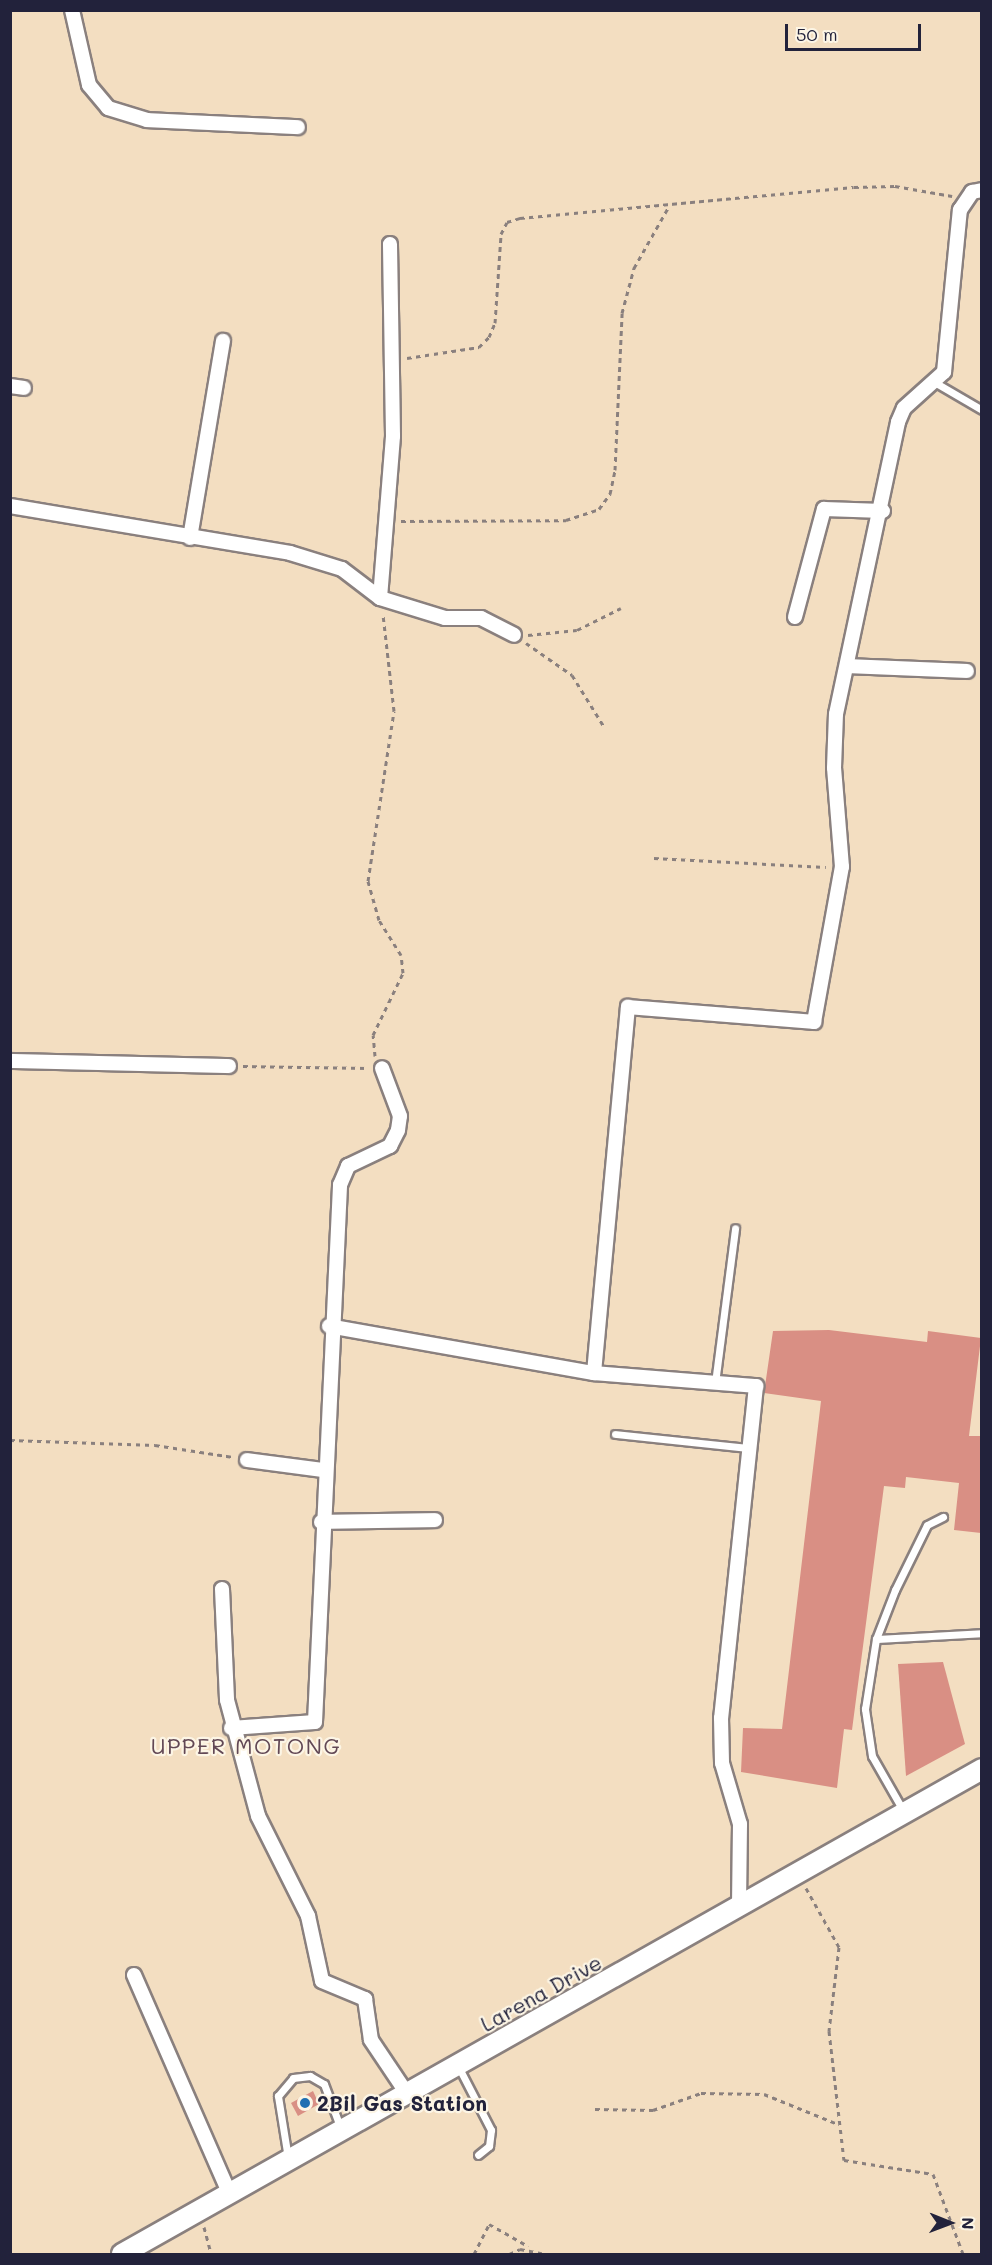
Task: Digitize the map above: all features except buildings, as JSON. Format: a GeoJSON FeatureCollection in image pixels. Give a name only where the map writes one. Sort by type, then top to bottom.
{"type":"FeatureCollection","features":[{"type":"Feature","properties":{"kind":"main road","name":"Larena Drive"},"geometry":{"type":"LineString","coordinates":[[122,2254],[289,2162],[981,1769]]}},
{"type":"Feature","properties":{"kind":"street"},"geometry":{"type":"LineString","coordinates":[[72,10],[89,86],[108,108],[147,120],[298,127]]}},
{"type":"Feature","properties":{"kind":"street"},"geometry":{"type":"LineString","coordinates":[[594,1372],[628,1007],[814,1022],[842,867],[833,739],[847,666],[904,408],[936,383],[950,357],[964,201],[981,190]]}},
{"type":"Feature","properties":{"kind":"street"},"geometry":{"type":"LineString","coordinates":[[380,598],[393,360],[390,244]]}},
{"type":"Feature","properties":{"kind":"street"},"geometry":{"type":"LineString","coordinates":[[190,538],[223,341]]}},
{"type":"Feature","properties":{"kind":"street"},"geometry":{"type":"LineString","coordinates":[[10,506],[320,562],[342,570],[380,598],[445,618],[481,618],[514,635]]}},
{"type":"Feature","properties":{"kind":"street"},"geometry":{"type":"LineString","coordinates":[[795,617],[824,509],[883,511]]}},
{"type":"Feature","properties":{"kind":"street"},"geometry":{"type":"LineString","coordinates":[[847,666],[967,670]]}},
{"type":"Feature","properties":{"kind":"street"},"geometry":{"type":"LineString","coordinates":[[10,1062],[229,1066]]}},
{"type":"Feature","properties":{"kind":"street"},"geometry":{"type":"LineString","coordinates":[[231,1728],[315,1722],[329,1326],[342,1174],[390,1146],[398,1130],[400,1116],[382,1068]]}},
{"type":"Feature","properties":{"kind":"street"},"geometry":{"type":"LineString","coordinates":[[329,1326],[594,1372],[756,1386],[721,1743],[740,1824],[739,1907]]}},
{"type":"Feature","properties":{"kind":"street"},"geometry":{"type":"LineString","coordinates":[[247,1461],[323,1470]]}},
{"type":"Feature","properties":{"kind":"street"},"geometry":{"type":"LineString","coordinates":[[321,1522],[435,1521]]}},
{"type":"Feature","properties":{"kind":"street"},"geometry":{"type":"LineString","coordinates":[[222,1589],[231,1728],[258,1816],[315,1934],[322,1981],[365,1999],[370,2040],[408,2094]]}},
{"type":"Feature","properties":{"kind":"street"},"geometry":{"type":"LineString","coordinates":[[134,1976],[230,2195]]}},
{"type":"Feature","properties":{"kind":"lane"},"geometry":{"type":"LineString","coordinates":[[936,383],[981,410]]}},
{"type":"Feature","properties":{"kind":"lane"},"geometry":{"type":"LineString","coordinates":[[715,1383],[735,1228]]}},
{"type":"Feature","properties":{"kind":"lane"},"geometry":{"type":"LineString","coordinates":[[615,1434],[749,1448]]}},
{"type":"Feature","properties":{"kind":"lane"},"geometry":{"type":"LineString","coordinates":[[904,1813],[872,1756],[865,1708],[876,1639],[914,1544],[927,1525],[943,1516]]}},
{"type":"Feature","properties":{"kind":"lane"},"geometry":{"type":"LineString","coordinates":[[876,1639],[981,1633]]}},
{"type":"Feature","properties":{"kind":"lane"},"geometry":{"type":"LineString","coordinates":[[458,2066],[491,2130],[489,2146],[478,2155]]}},
{"type":"Feature","properties":{"kind":"lane"},"geometry":{"type":"LineString","coordinates":[[289,2162],[278,2096],[293,2078],[309,2076],[324,2084],[342,2132]]}},
{"type":"Feature","properties":{"kind":"path"},"geometry":{"type":"LineString","coordinates":[[393,360],[479,347],[489,337],[495,323],[500,243],[507,222],[895,186],[964,201]]}},
{"type":"Feature","properties":{"kind":"path"},"geometry":{"type":"LineString","coordinates":[[386,521],[566,520],[600,509],[610,494],[615,470],[622,313],[634,268],[668,208]]}},
{"type":"Feature","properties":{"kind":"path"},"geometry":{"type":"LineString","coordinates":[[229,1066],[382,1068],[373,1035],[403,973],[401,955],[379,920],[368,881],[394,711],[380,598]]}},
{"type":"Feature","properties":{"kind":"path"},"geometry":{"type":"LineString","coordinates":[[514,635],[577,630],[621,608]]}},
{"type":"Feature","properties":{"kind":"path"},"geometry":{"type":"LineString","coordinates":[[514,635],[572,675],[603,725]]}},
{"type":"Feature","properties":{"kind":"path"},"geometry":{"type":"LineString","coordinates":[[654,858],[842,867]]}},
{"type":"Feature","properties":{"kind":"path"},"geometry":{"type":"LineString","coordinates":[[10,1440],[155,1445],[247,1461]]}},
{"type":"Feature","properties":{"kind":"path"},"geometry":{"type":"LineString","coordinates":[[797,1874],[839,1947],[829,2031],[837,2124],[844,2160],[933,2174],[963,2254]]}},
{"type":"Feature","properties":{"kind":"path"},"geometry":{"type":"LineString","coordinates":[[595,2109],[653,2110],[701,2093],[764,2094],[837,2124]]}},
{"type":"Feature","properties":{"kind":"path"},"geometry":{"type":"LineString","coordinates":[[199,2212],[211,2254]]}},
{"type":"Feature","properties":{"kind":"path"},"geometry":{"type":"LineString","coordinates":[[474,2254],[489,2224],[528,2246]]}},
{"type":"Feature","properties":{"kind":"path"},"geometry":{"type":"LineString","coordinates":[[509,2254],[520,2249],[546,2254]]}},
{"type":"Feature","properties":{"kind":"place","name":"2Bil Gas Station"},"geometry":{"type":"Point","coordinates":[305,2103]}},
{"type":"Feature","properties":{"kind":"district","name":"UPPER MOTONG"},"geometry":{"type":"Point","coordinates":[246,1746]}}]}
